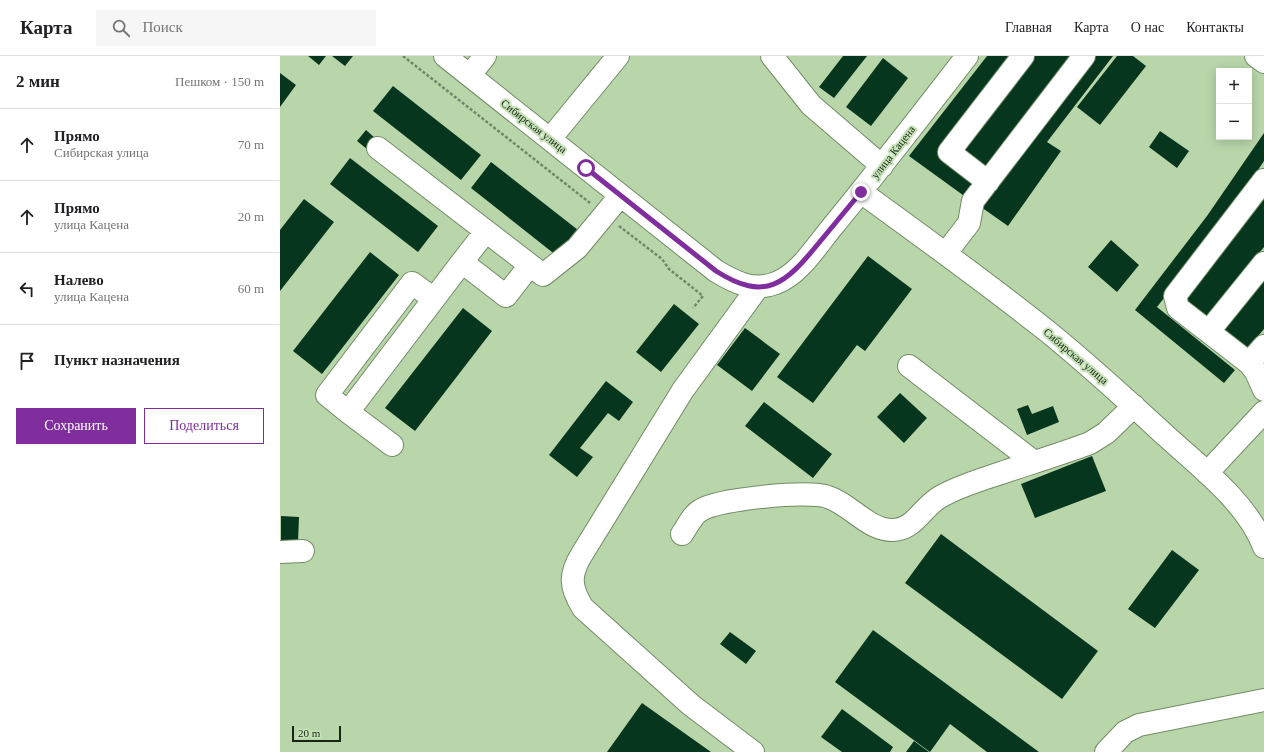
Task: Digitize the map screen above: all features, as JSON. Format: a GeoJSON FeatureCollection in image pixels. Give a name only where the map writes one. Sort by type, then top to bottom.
{"type":"FeatureCollection","features":[{"type":"Feature","properties":{"kind":"street","name":"Сибирская улица"},"geometry":{"type":"LineString","coordinates":[[445,56],[716,271]]}},
{"type":"Feature","properties":{"kind":"street"},"geometry":{"type":"LineString","coordinates":[[470,75],[485,56]]}},
{"type":"Feature","properties":{"kind":"street"},"geometry":{"type":"LineString","coordinates":[[550,139],[618,56]]}},
{"type":"Feature","properties":{"kind":"street"},"geometry":{"type":"LineString","coordinates":[[772,56],[811,105],[882,166]]}},
{"type":"Feature","properties":{"kind":"street","name":"улица Кацена"},"geometry":{"type":"LineString","coordinates":[[716,271],[746,286],[758,287],[776,283],[786,278],[799,267],[882,166],[967,56]]}},
{"type":"Feature","properties":{"kind":"street"},"geometry":{"type":"LineString","coordinates":[[988,182],[949,152],[1023,56]]}},
{"type":"Feature","properties":{"kind":"street"},"geometry":{"type":"LineString","coordinates":[[946,253],[969,223],[973,201],[1084,56]]}},
{"type":"Feature","properties":{"kind":"street"},"geometry":{"type":"LineString","coordinates":[[1256,56],[1264,62]]}},
{"type":"Feature","properties":{"kind":"street"},"geometry":{"type":"LineString","coordinates":[[378,148],[543,275],[577,248],[620,196]]}},
{"type":"Feature","properties":{"kind":"street"},"geometry":{"type":"LineString","coordinates":[[1264,180],[1177,291],[1175,296],[1178,308],[1209,331],[1260,352],[1256,372],[1264,390]]}},
{"type":"Feature","properties":{"kind":"street","name":"Сибирская улица"},"geometry":{"type":"LineString","coordinates":[[861,192],[946,253],[1048,332],[1134,406],[1207,473],[1236,502],[1251,523],[1264,547]]}},
{"type":"Feature","properties":{"kind":"street"},"geometry":{"type":"LineString","coordinates":[[392,445],[348,412],[486,231]]}},
{"type":"Feature","properties":{"kind":"street"},"geometry":{"type":"LineString","coordinates":[[462,262],[506,296],[530,265]]}},
{"type":"Feature","properties":{"kind":"street"},"geometry":{"type":"LineString","coordinates":[[1209,331],[1264,263]]}},
{"type":"Feature","properties":{"kind":"street"},"geometry":{"type":"LineString","coordinates":[[753,752],[691,705],[582,608],[573,588],[573,574],[582,554],[670,411],[758,287]]}},
{"type":"Feature","properties":{"kind":"street"},"geometry":{"type":"LineString","coordinates":[[909,366],[1034,462]]}},
{"type":"Feature","properties":{"kind":"street"},"geometry":{"type":"LineString","coordinates":[[682,534],[699,511],[712,505],[729,501],[811,494],[827,497],[843,504],[875,526],[890,530],[903,529],[914,522],[938,498],[964,485],[1090,443],[1106,433],[1134,406]]}},
{"type":"Feature","properties":{"kind":"street"},"geometry":{"type":"LineString","coordinates":[[1207,473],[1264,412]]}},
{"type":"Feature","properties":{"kind":"street"},"geometry":{"type":"LineString","coordinates":[[280,552],[303,551]]}},
{"type":"Feature","properties":{"kind":"street"},"geometry":{"type":"LineString","coordinates":[[1106,752],[1125,732],[1139,725],[1264,700]]}},
{"type":"Feature","properties":{"kind":"path"},"geometry":{"type":"LineString","coordinates":[[403,56],[662,259],[669,269],[703,296],[694,308]]}},
{"type":"Feature","properties":{"kind":"building"},"geometry":{"type":"Polygon","coordinates":[[[308,56],[326,56],[319,65],[308,56]]]}},
{"type":"Feature","properties":{"kind":"building"},"geometry":{"type":"Polygon","coordinates":[[[332,56],[353,56],[345,66],[332,56]]]}},
{"type":"Feature","properties":{"kind":"building"},"geometry":{"type":"Polygon","coordinates":[[[843,56],[867,56],[834,98],[819,87],[843,56]]]}},
{"type":"Feature","properties":{"kind":"building"},"geometry":{"type":"Polygon","coordinates":[[[987,56],[1013,56],[937,154],[977,182],[967,198],[909,156],[987,56]]]}},
{"type":"Feature","properties":{"kind":"building"},"geometry":{"type":"Polygon","coordinates":[[[1034,56],[1074,56],[985,171],[960,152],[1034,56]]]}},
{"type":"Feature","properties":{"kind":"building"},"geometry":{"type":"Polygon","coordinates":[[[1094,56],[1113,56],[1047,142],[1061,151],[1008,226],[981,207],[1094,56]]]}},
{"type":"Feature","properties":{"kind":"building"},"geometry":{"type":"Polygon","coordinates":[[[1117,56],[1133,56],[1146,66],[1100,125],[1077,107],[1117,56]]]}},
{"type":"Feature","properties":{"kind":"building"},"geometry":{"type":"Polygon","coordinates":[[[883,58],[908,78],[871,126],[846,107],[883,58]]]}},
{"type":"Feature","properties":{"kind":"building"},"geometry":{"type":"Polygon","coordinates":[[[280,73],[296,85],[280,107],[280,73]]]}},
{"type":"Feature","properties":{"kind":"building"},"geometry":{"type":"Polygon","coordinates":[[[393,86],[481,155],[461,180],[373,111],[393,86]]]}},
{"type":"Feature","properties":{"kind":"building"},"geometry":{"type":"Polygon","coordinates":[[[366,130],[375,138],[367,149],[357,141],[366,130]]]}},
{"type":"Feature","properties":{"kind":"building"},"geometry":{"type":"Polygon","coordinates":[[[1160,131],[1189,151],[1177,168],[1149,147],[1160,131]]]}},
{"type":"Feature","properties":{"kind":"building"},"geometry":{"type":"Polygon","coordinates":[[[1264,133],[1264,161],[1221,225],[1157,307],[1235,370],[1224,383],[1135,310],[1207,216],[1264,133]]]}},
{"type":"Feature","properties":{"kind":"building"},"geometry":{"type":"Polygon","coordinates":[[[350,158],[438,226],[418,252],[330,184],[350,158]]]}},
{"type":"Feature","properties":{"kind":"building"},"geometry":{"type":"Polygon","coordinates":[[[491,162],[578,230],[557,256],[471,188],[491,162]]]}},
{"type":"Feature","properties":{"kind":"building"},"geometry":{"type":"Polygon","coordinates":[[[1264,198],[1264,247],[1207,318],[1183,298],[1264,198]]]}},
{"type":"Feature","properties":{"kind":"building"},"geometry":{"type":"Polygon","coordinates":[[[304,199],[334,222],[280,291],[280,230],[304,199]]]}},
{"type":"Feature","properties":{"kind":"building"},"geometry":{"type":"Polygon","coordinates":[[[1111,240],[1139,265],[1117,292],[1088,267],[1111,240]]]}},
{"type":"Feature","properties":{"kind":"building"},"geometry":{"type":"Polygon","coordinates":[[[370,252],[399,275],[322,374],[293,351],[370,252]]]}},
{"type":"Feature","properties":{"kind":"building"},"geometry":{"type":"Polygon","coordinates":[[[868,256],[912,289],[865,351],[857,345],[813,403],[777,377],[868,256]]]}},
{"type":"Feature","properties":{"kind":"building"},"geometry":{"type":"Polygon","coordinates":[[[1264,278],[1264,329],[1247,349],[1222,329],[1264,278]]]}},
{"type":"Feature","properties":{"kind":"building"},"geometry":{"type":"Polygon","coordinates":[[[674,304],[699,324],[661,372],[636,352],[674,304]]]}},
{"type":"Feature","properties":{"kind":"building"},"geometry":{"type":"Polygon","coordinates":[[[463,308],[492,331],[415,431],[385,408],[463,308]]]}},
{"type":"Feature","properties":{"kind":"building"},"geometry":{"type":"Polygon","coordinates":[[[745,328],[780,354],[752,391],[717,365],[745,328]]]}},
{"type":"Feature","properties":{"kind":"building"},"geometry":{"type":"Polygon","coordinates":[[[606,381],[633,402],[619,421],[608,413],[580,448],[593,457],[577,477],[549,455],[606,381]]]}},
{"type":"Feature","properties":{"kind":"building"},"geometry":{"type":"Polygon","coordinates":[[[900,393],[927,418],[904,443],[877,417],[900,393]]]}},
{"type":"Feature","properties":{"kind":"building"},"geometry":{"type":"Polygon","coordinates":[[[764,402],[832,454],[813,478],[745,426],[764,402]]]}},
{"type":"Feature","properties":{"kind":"building"},"geometry":{"type":"Polygon","coordinates":[[[1028,405],[1032,414],[1053,406],[1059,422],[1027,435],[1017,409],[1028,405]]]}},
{"type":"Feature","properties":{"kind":"building"},"geometry":{"type":"Polygon","coordinates":[[[1092,456],[1106,491],[1035,518],[1021,484],[1092,456]]]}},
{"type":"Feature","properties":{"kind":"building"},"geometry":{"type":"Polygon","coordinates":[[[281,516],[299,517],[298,542],[281,542],[281,516]]]}},
{"type":"Feature","properties":{"kind":"building"},"geometry":{"type":"Polygon","coordinates":[[[941,534],[1098,651],[1062,699],[905,583],[941,534]]]}},
{"type":"Feature","properties":{"kind":"building"},"geometry":{"type":"Polygon","coordinates":[[[1172,550],[1199,570],[1155,628],[1128,609],[1172,550]]]}},
{"type":"Feature","properties":{"kind":"building"},"geometry":{"type":"Polygon","coordinates":[[[873,630],[1039,752],[987,752],[950,724],[930,752],[835,682],[873,630]]]}},
{"type":"Feature","properties":{"kind":"building"},"geometry":{"type":"Polygon","coordinates":[[[730,632],[756,651],[746,664],[720,644],[730,632]]]}},
{"type":"Feature","properties":{"kind":"building"},"geometry":{"type":"Polygon","coordinates":[[[642,703],[711,752],[607,752],[642,703]]]}},
{"type":"Feature","properties":{"kind":"building"},"geometry":{"type":"Polygon","coordinates":[[[842,709],[893,747],[890,752],[842,752],[821,737],[842,709]]]}},
{"type":"Feature","properties":{"kind":"building"},"geometry":{"type":"Polygon","coordinates":[[[914,741],[929,752],[906,752],[914,741]]]}},
{"type":"Feature","properties":{"kind":"route"},"geometry":{"type":"LineString","coordinates":[[586,168],[716,271],[746,286],[766,286],[786,278],[799,267],[861,192]]}}]}
